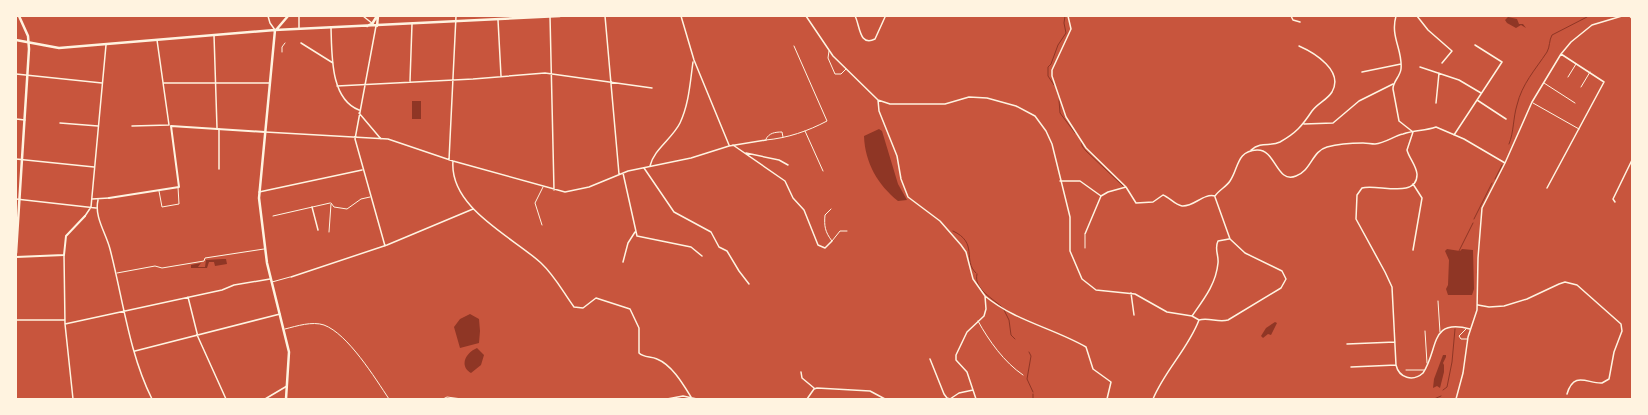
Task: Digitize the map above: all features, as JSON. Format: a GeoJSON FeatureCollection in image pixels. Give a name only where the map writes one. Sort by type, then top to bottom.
{"type":"FeatureCollection","features":[{"type":"Feature","properties":{"kind":"main road"},"geometry":{"type":"LineString","coordinates":[[16,253],[18,199],[25,120],[29,42],[28,36],[19,16]]}},
{"type":"Feature","properties":{"kind":"main road"},"geometry":{"type":"LineString","coordinates":[[286,399],[290,358],[271,281],[265,249],[259,192],[275,30],[288,16]]}},
{"type":"Feature","properties":{"kind":"main road"},"geometry":{"type":"LineString","coordinates":[[367,26],[372,24],[378,16]]}},
{"type":"Feature","properties":{"kind":"main road"},"geometry":{"type":"LineString","coordinates":[[376,26],[378,16]]}},
{"type":"Feature","properties":{"kind":"main road"},"geometry":{"type":"LineString","coordinates":[[16,40],[59,48],[275,30],[560,16]]}},
{"type":"Feature","properties":{"kind":"street"},"geometry":{"type":"LineString","coordinates":[[268,16],[270,24],[275,30]]}},
{"type":"Feature","properties":{"kind":"street"},"geometry":{"type":"LineString","coordinates":[[299,16],[299,29]]}},
{"type":"Feature","properties":{"kind":"street"},"geometry":{"type":"LineString","coordinates":[[363,16],[376,26],[355,138],[362,170],[385,246]]}},
{"type":"Feature","properties":{"kind":"street"},"geometry":{"type":"LineString","coordinates":[[449,160],[456,16]]}},
{"type":"Feature","properties":{"kind":"street"},"geometry":{"type":"LineString","coordinates":[[550,16],[554,190]]}},
{"type":"Feature","properties":{"kind":"street"},"geometry":{"type":"LineString","coordinates":[[605,16],[619,174]]}},
{"type":"Feature","properties":{"kind":"street"},"geometry":{"type":"LineString","coordinates":[[681,16],[694,60],[729,146]]}},
{"type":"Feature","properties":{"kind":"street"},"geometry":{"type":"LineString","coordinates":[[806,16],[829,51],[878,100],[890,104],[945,104],[969,97],[987,98],[1022,108],[1035,116],[1046,131],[1052,144],[1071,223],[1070,251],[1082,280],[1096,290],[1130,293],[1139,296],[1167,312],[1192,316],[1200,320],[1205,319],[1221,322],[1228,320],[1281,288],[1286,279],[1282,271],[1245,253],[1230,239],[1215,196]]}},
{"type":"Feature","properties":{"kind":"street"},"geometry":{"type":"LineString","coordinates":[[855,16],[859,23],[861,36],[867,41],[875,39],[885,17]]}},
{"type":"Feature","properties":{"kind":"street"},"geometry":{"type":"LineString","coordinates":[[1068,16],[1071,29],[1052,70],[1052,76],[1066,117],[1080,136],[1086,148],[1126,187],[1134,201],[1139,204],[1153,202],[1162,195],[1180,206],[1186,206],[1207,196],[1215,196],[1230,181],[1239,158],[1260,144],[1277,143],[1304,124],[1312,111],[1332,91],[1335,77],[1327,64],[1312,52],[1299,46]]}},
{"type":"Feature","properties":{"kind":"street"},"geometry":{"type":"LineString","coordinates":[[1291,16],[1293,20],[1300,22]]}},
{"type":"Feature","properties":{"kind":"street"},"geometry":{"type":"LineString","coordinates":[[1304,124],[1333,123],[1359,101],[1378,90],[1393,84],[1400,73],[1401,64],[1393,30],[1396,16]]}},
{"type":"Feature","properties":{"kind":"street"},"geometry":{"type":"LineString","coordinates":[[1417,16],[1428,30],[1452,51],[1442,63]]}},
{"type":"Feature","properties":{"kind":"street"},"geometry":{"type":"LineString","coordinates":[[1456,399],[1463,373],[1467,340],[1470,329],[1476,318],[1478,305],[1478,258],[1482,208],[1505,163],[1532,102],[1561,54],[1587,27],[1622,16]]}},
{"type":"Feature","properties":{"kind":"street"},"geometry":{"type":"LineString","coordinates":[[498,20],[500,76]]}},
{"type":"Feature","properties":{"kind":"street"},"geometry":{"type":"LineString","coordinates":[[410,81],[412,24]]}},
{"type":"Feature","properties":{"kind":"street"},"geometry":{"type":"LineString","coordinates":[[332,28],[333,63],[337,86],[340,94],[357,110],[360,110]]}},
{"type":"Feature","properties":{"kind":"street"},"geometry":{"type":"LineString","coordinates":[[214,35],[219,169]]}},
{"type":"Feature","properties":{"kind":"street"},"geometry":{"type":"LineString","coordinates":[[157,40],[170,125],[179,204],[162,206],[159,190]]}},
{"type":"Feature","properties":{"kind":"street"},"geometry":{"type":"LineString","coordinates":[[282,52],[282,47],[285,43]]}},
{"type":"Feature","properties":{"kind":"street"},"geometry":{"type":"LineString","coordinates":[[301,43],[333,63]]}},
{"type":"Feature","properties":{"kind":"street"},"geometry":{"type":"LineString","coordinates":[[73,399],[64,324],[64,255],[66,236],[85,216],[91,207],[106,45]]}},
{"type":"Feature","properties":{"kind":"street"},"geometry":{"type":"LineString","coordinates":[[1454,135],[1502,62],[1475,45]]}},
{"type":"Feature","properties":{"kind":"street"},"geometry":{"type":"LineString","coordinates":[[132,126],[170,125],[395,141],[449,160],[554,190],[571,192],[589,187],[619,174],[691,158],[733,145],[783,138],[805,131],[828,120],[794,46]]}},
{"type":"Feature","properties":{"kind":"street"},"geometry":{"type":"LineString","coordinates":[[829,51],[828,58],[836,74],[839,75],[847,68]]}},
{"type":"Feature","properties":{"kind":"street"},"geometry":{"type":"LineString","coordinates":[[1547,188],[1604,82],[1561,54]]}},
{"type":"Feature","properties":{"kind":"street"},"geometry":{"type":"LineString","coordinates":[[650,167],[660,148],[671,138],[680,123],[689,95],[694,60]]}},
{"type":"Feature","properties":{"kind":"street"},"geometry":{"type":"LineString","coordinates":[[1568,77],[1576,63]]}},
{"type":"Feature","properties":{"kind":"street"},"geometry":{"type":"LineString","coordinates":[[1362,72],[1401,64]]}},
{"type":"Feature","properties":{"kind":"street"},"geometry":{"type":"LineString","coordinates":[[1420,67],[1464,83],[1481,93]]}},
{"type":"Feature","properties":{"kind":"street"},"geometry":{"type":"LineString","coordinates":[[1581,87],[1590,72]]}},
{"type":"Feature","properties":{"kind":"street"},"geometry":{"type":"LineString","coordinates":[[337,86],[410,81],[473,79],[551,73],[652,88]]}},
{"type":"Feature","properties":{"kind":"street"},"geometry":{"type":"LineString","coordinates":[[1436,103],[1439,73]]}},
{"type":"Feature","properties":{"kind":"street"},"geometry":{"type":"LineString","coordinates":[[16,74],[102,83]]}},
{"type":"Feature","properties":{"kind":"street"},"geometry":{"type":"LineString","coordinates":[[163,83],[270,83]]}},
{"type":"Feature","properties":{"kind":"street"},"geometry":{"type":"LineString","coordinates":[[1543,83],[1575,103]]}},
{"type":"Feature","properties":{"kind":"street"},"geometry":{"type":"LineString","coordinates":[[1393,84],[1398,119],[1402,125],[1413,132]]}},
{"type":"Feature","properties":{"kind":"street"},"geometry":{"type":"LineString","coordinates":[[878,100],[878,111],[897,156],[901,179],[908,197],[940,220],[961,245],[966,252],[973,279],[985,296],[1001,308],[1026,321],[1086,347],[1093,369],[1111,382],[1107,399]]}},
{"type":"Feature","properties":{"kind":"street"},"geometry":{"type":"LineString","coordinates":[[1477,100],[1506,119]]}},
{"type":"Feature","properties":{"kind":"street"},"geometry":{"type":"LineString","coordinates":[[1532,102],[1579,129]]}},
{"type":"Feature","properties":{"kind":"street"},"geometry":{"type":"LineString","coordinates":[[360,113],[381,139]]}},
{"type":"Feature","properties":{"kind":"street"},"geometry":{"type":"LineString","coordinates":[[16,119],[25,120]]}},
{"type":"Feature","properties":{"kind":"street"},"geometry":{"type":"LineString","coordinates":[[60,123],[98,126]]}},
{"type":"Feature","properties":{"kind":"street"},"geometry":{"type":"LineString","coordinates":[[1252,150],[1261,150],[1268,153],[1282,174],[1292,177],[1297,176],[1307,169],[1315,155],[1326,147],[1350,144],[1376,144],[1413,132],[1426,131],[1438,127],[1505,163]]}},
{"type":"Feature","properties":{"kind":"street"},"geometry":{"type":"LineString","coordinates":[[805,131],[823,171]]}},
{"type":"Feature","properties":{"kind":"street"},"geometry":{"type":"LineString","coordinates":[[766,140],[768,135],[776,132],[782,132],[783,138]]}},
{"type":"Feature","properties":{"kind":"street"},"geometry":{"type":"LineString","coordinates":[[1413,132],[1407,147],[1416,173],[1413,184],[1422,198],[1413,250]]}},
{"type":"Feature","properties":{"kind":"street"},"geometry":{"type":"LineString","coordinates":[[733,145],[785,181],[793,198],[804,210],[818,245],[825,248],[840,231],[847,231]]}},
{"type":"Feature","properties":{"kind":"street"},"geometry":{"type":"LineString","coordinates":[[742,151],[751,155],[760,155],[779,160],[788,165]]}},
{"type":"Feature","properties":{"kind":"street"},"geometry":{"type":"LineString","coordinates":[[16,158],[94,167]]}},
{"type":"Feature","properties":{"kind":"street"},"geometry":{"type":"LineString","coordinates":[[1615,202],[1612,199],[1632,160]]}},
{"type":"Feature","properties":{"kind":"street"},"geometry":{"type":"LineString","coordinates":[[453,161],[452,168],[458,187],[473,209],[515,244],[540,262],[553,275],[577,308],[583,308],[596,298],[630,309],[639,328],[639,353],[641,355],[659,360],[675,374],[691,397]]}},
{"type":"Feature","properties":{"kind":"street"},"geometry":{"type":"LineString","coordinates":[[644,168],[674,212],[711,232],[719,247],[728,251],[739,271],[749,284]]}},
{"type":"Feature","properties":{"kind":"street"},"geometry":{"type":"LineString","coordinates":[[259,192],[362,170]]}},
{"type":"Feature","properties":{"kind":"street"},"geometry":{"type":"LineString","coordinates":[[623,173],[635,232],[639,238],[691,247],[702,256]]}},
{"type":"Feature","properties":{"kind":"street"},"geometry":{"type":"LineString","coordinates":[[1060,181],[1080,181],[1101,196]]}},
{"type":"Feature","properties":{"kind":"street"},"geometry":{"type":"LineString","coordinates":[[1413,184],[1402,189],[1366,187],[1357,195],[1356,207],[1358,225],[1392,287],[1396,365],[1401,374],[1409,378],[1418,377],[1425,370],[1441,333],[1438,301]]}},
{"type":"Feature","properties":{"kind":"street"},"geometry":{"type":"LineString","coordinates":[[92,199],[98,200],[178,186]]}},
{"type":"Feature","properties":{"kind":"street"},"geometry":{"type":"LineString","coordinates":[[542,225],[535,203],[543,187]]}},
{"type":"Feature","properties":{"kind":"street"},"geometry":{"type":"LineString","coordinates":[[1085,248],[1085,234],[1101,196],[1108,192],[1126,187]]}},
{"type":"Feature","properties":{"kind":"street"},"geometry":{"type":"LineString","coordinates":[[331,203],[334,207],[348,209],[361,199],[370,197]]}},
{"type":"Feature","properties":{"kind":"street"},"geometry":{"type":"LineString","coordinates":[[18,199],[96,208]]}},
{"type":"Feature","properties":{"kind":"street"},"geometry":{"type":"LineString","coordinates":[[98,200],[96,208],[110,248],[141,376],[152,399]]}},
{"type":"Feature","properties":{"kind":"street"},"geometry":{"type":"LineString","coordinates":[[273,216],[331,203]]}},
{"type":"Feature","properties":{"kind":"street"},"geometry":{"type":"LineString","coordinates":[[329,232],[331,203]]}},
{"type":"Feature","properties":{"kind":"street"},"geometry":{"type":"LineString","coordinates":[[312,207],[318,230]]}},
{"type":"Feature","properties":{"kind":"street"},"geometry":{"type":"LineString","coordinates":[[64,324],[222,290],[234,285],[291,277],[385,246],[473,209]]}},
{"type":"Feature","properties":{"kind":"street"},"geometry":{"type":"LineString","coordinates":[[831,209],[825,215],[824,230],[832,241]]}},
{"type":"Feature","properties":{"kind":"street"},"geometry":{"type":"LineString","coordinates":[[623,262],[628,243],[635,232]]}},
{"type":"Feature","properties":{"kind":"street"},"geometry":{"type":"LineString","coordinates":[[1192,316],[1211,288],[1215,279],[1219,260],[1216,247],[1218,241],[1230,239]]}},
{"type":"Feature","properties":{"kind":"street"},"geometry":{"type":"LineString","coordinates":[[115,273],[155,266],[162,268],[204,261],[205,258],[265,249]]}},
{"type":"Feature","properties":{"kind":"street"},"geometry":{"type":"LineString","coordinates":[[16,256],[64,255]]}},
{"type":"Feature","properties":{"kind":"street"},"geometry":{"type":"LineString","coordinates":[[1478,305],[1489,307],[1504,306],[1536,296],[1559,284],[1570,283],[1582,288],[1604,311],[1619,322],[1622,330],[1616,345],[1609,379],[1602,383],[1585,379],[1576,382],[1569,387],[1567,394]]}},
{"type":"Feature","properties":{"kind":"street"},"geometry":{"type":"LineString","coordinates":[[1130,293],[1134,315]]}},
{"type":"Feature","properties":{"kind":"street"},"geometry":{"type":"LineString","coordinates":[[976,399],[967,372],[956,360],[956,355],[967,332],[984,316],[986,310],[985,296]]}},
{"type":"Feature","properties":{"kind":"street"},"geometry":{"type":"LineString","coordinates":[[188,297],[197,334],[213,375],[226,399]]}},
{"type":"Feature","properties":{"kind":"street"},"geometry":{"type":"LineString","coordinates":[[135,351],[280,314]]}},
{"type":"Feature","properties":{"kind":"street"},"geometry":{"type":"LineString","coordinates":[[16,320],[64,320]]}},
{"type":"Feature","properties":{"kind":"street"},"geometry":{"type":"LineString","coordinates":[[1153,399],[1161,382],[1195,332],[1200,320]]}},
{"type":"Feature","properties":{"kind":"street"},"geometry":{"type":"LineString","coordinates":[[978,321],[985,333],[1010,365],[1023,375]]}},
{"type":"Feature","properties":{"kind":"street"},"geometry":{"type":"LineString","coordinates":[[284,329],[314,324],[324,325],[331,329],[342,338],[363,362],[389,399]]}},
{"type":"Feature","properties":{"kind":"street"},"geometry":{"type":"LineString","coordinates":[[1441,333],[1452,325],[1470,329]]}},
{"type":"Feature","properties":{"kind":"street"},"geometry":{"type":"LineString","coordinates":[[1467,340],[1459,338],[1459,335],[1462,331],[1470,329]]}},
{"type":"Feature","properties":{"kind":"street"},"geometry":{"type":"LineString","coordinates":[[1425,331],[1428,363]]}},
{"type":"Feature","properties":{"kind":"street"},"geometry":{"type":"LineString","coordinates":[[1347,344],[1395,342]]}},
{"type":"Feature","properties":{"kind":"street"},"geometry":{"type":"LineString","coordinates":[[930,359],[947,398],[950,399],[959,393],[973,390]]}},
{"type":"Feature","properties":{"kind":"street"},"geometry":{"type":"LineString","coordinates":[[1351,367],[1396,365]]}},
{"type":"Feature","properties":{"kind":"street"},"geometry":{"type":"LineString","coordinates":[[1406,370],[1425,370]]}},
{"type":"Feature","properties":{"kind":"street"},"geometry":{"type":"LineString","coordinates":[[801,372],[802,378],[814,389],[846,388],[870,391],[885,399]]}},
{"type":"Feature","properties":{"kind":"street"},"geometry":{"type":"LineString","coordinates":[[265,399],[287,386]]}},
{"type":"Feature","properties":{"kind":"street"},"geometry":{"type":"LineString","coordinates":[[807,399],[814,389]]}},
{"type":"Feature","properties":{"kind":"street"},"geometry":{"type":"LineString","coordinates":[[667,399],[676,396],[697,399]]}},
{"type":"Feature","properties":{"kind":"street"},"geometry":{"type":"LineString","coordinates":[[443,399],[447,397],[462,399]]}},
{"type":"Feature","properties":{"kind":"shaded area"},"geometry":{"type":"Polygon","coordinates":[[[1508,17],[1517,19],[1519,24],[1523,24],[1526,28],[1521,25],[1516,28],[1507,23],[1505,20],[1508,17]]]}},
{"type":"Feature","properties":{"kind":"shaded area"},"geometry":{"type":"Polygon","coordinates":[[[412,101],[421,101],[421,119],[412,119],[412,101]]]}},
{"type":"Feature","properties":{"kind":"shaded area"},"geometry":{"type":"Polygon","coordinates":[[[879,129],[882,131],[898,184],[907,200],[898,201],[891,195],[879,181],[870,164],[864,136],[879,129]]]}},
{"type":"Feature","properties":{"kind":"shaded area"},"geometry":{"type":"Polygon","coordinates":[[[1447,249],[1460,251],[1462,249],[1473,250],[1474,289],[1472,295],[1448,295],[1446,289],[1448,285],[1449,260],[1445,251],[1447,249]]]}},
{"type":"Feature","properties":{"kind":"shaded area"},"geometry":{"type":"Polygon","coordinates":[[[226,259],[227,264],[215,266],[214,262],[209,262],[207,268],[191,268],[191,265],[201,263],[198,267],[205,267],[206,260],[226,259]]]}},
{"type":"Feature","properties":{"kind":"shaded area"},"geometry":{"type":"Polygon","coordinates":[[[470,314],[479,319],[479,343],[460,348],[454,327],[460,319],[470,314]]]}},
{"type":"Feature","properties":{"kind":"shaded area"},"geometry":{"type":"Polygon","coordinates":[[[1275,322],[1277,323],[1271,335],[1268,334],[1263,338],[1261,336],[1266,328],[1275,322]]]}},
{"type":"Feature","properties":{"kind":"shaded area"},"geometry":{"type":"Polygon","coordinates":[[[477,348],[484,355],[481,365],[471,373],[465,366],[465,359],[470,352],[477,348]]]}},
{"type":"Feature","properties":{"kind":"shaded area"},"geometry":{"type":"Polygon","coordinates":[[[1443,355],[1446,355],[1446,357],[1443,363],[1444,372],[1440,388],[1437,386],[1433,388],[1434,379],[1443,355]]]}},
{"type":"Feature","properties":{"kind":"waterway"},"geometry":{"type":"LineString","coordinates":[[1054,85],[1048,76],[1048,67],[1051,64],[1058,45],[1066,33],[1064,23],[1065,16]]}},
{"type":"Feature","properties":{"kind":"waterway"},"geometry":{"type":"LineString","coordinates":[[1509,144],[1519,97],[1529,77],[1547,52],[1552,35],[1587,17]]}},
{"type":"Feature","properties":{"kind":"waterway"},"geometry":{"type":"LineString","coordinates":[[1059,100],[1060,113],[1075,133]]}},
{"type":"Feature","properties":{"kind":"waterway"},"geometry":{"type":"LineString","coordinates":[[1082,142],[1082,146],[1086,151],[1123,186]]}},
{"type":"Feature","properties":{"kind":"waterway"},"geometry":{"type":"LineString","coordinates":[[1495,179],[1502,165]]}},
{"type":"Feature","properties":{"kind":"waterway"},"geometry":{"type":"LineString","coordinates":[[1474,219],[1492,183]]}},
{"type":"Feature","properties":{"kind":"waterway"},"geometry":{"type":"LineString","coordinates":[[1459,251],[1473,223]]}},
{"type":"Feature","properties":{"kind":"waterway"},"geometry":{"type":"LineString","coordinates":[[953,231],[966,241],[970,263],[976,273]]}},
{"type":"Feature","properties":{"kind":"waterway"},"geometry":{"type":"LineString","coordinates":[[977,274],[978,284],[981,289],[1003,308]]}},
{"type":"Feature","properties":{"kind":"waterway"},"geometry":{"type":"LineString","coordinates":[[1004,310],[1009,320],[1011,335],[1015,339]]}},
{"type":"Feature","properties":{"kind":"waterway"},"geometry":{"type":"LineString","coordinates":[[1443,390],[1447,387],[1452,362],[1455,329]]}},
{"type":"Feature","properties":{"kind":"waterway"},"geometry":{"type":"LineString","coordinates":[[1029,352],[1031,356],[1027,379],[1033,392]]}},
{"type":"Feature","properties":{"kind":"waterway"},"geometry":{"type":"LineString","coordinates":[[1033,394],[1033,399]]}},
{"type":"Feature","properties":{"kind":"waterway"},"geometry":{"type":"LineString","coordinates":[[1434,399],[1441,396]]}}]}
